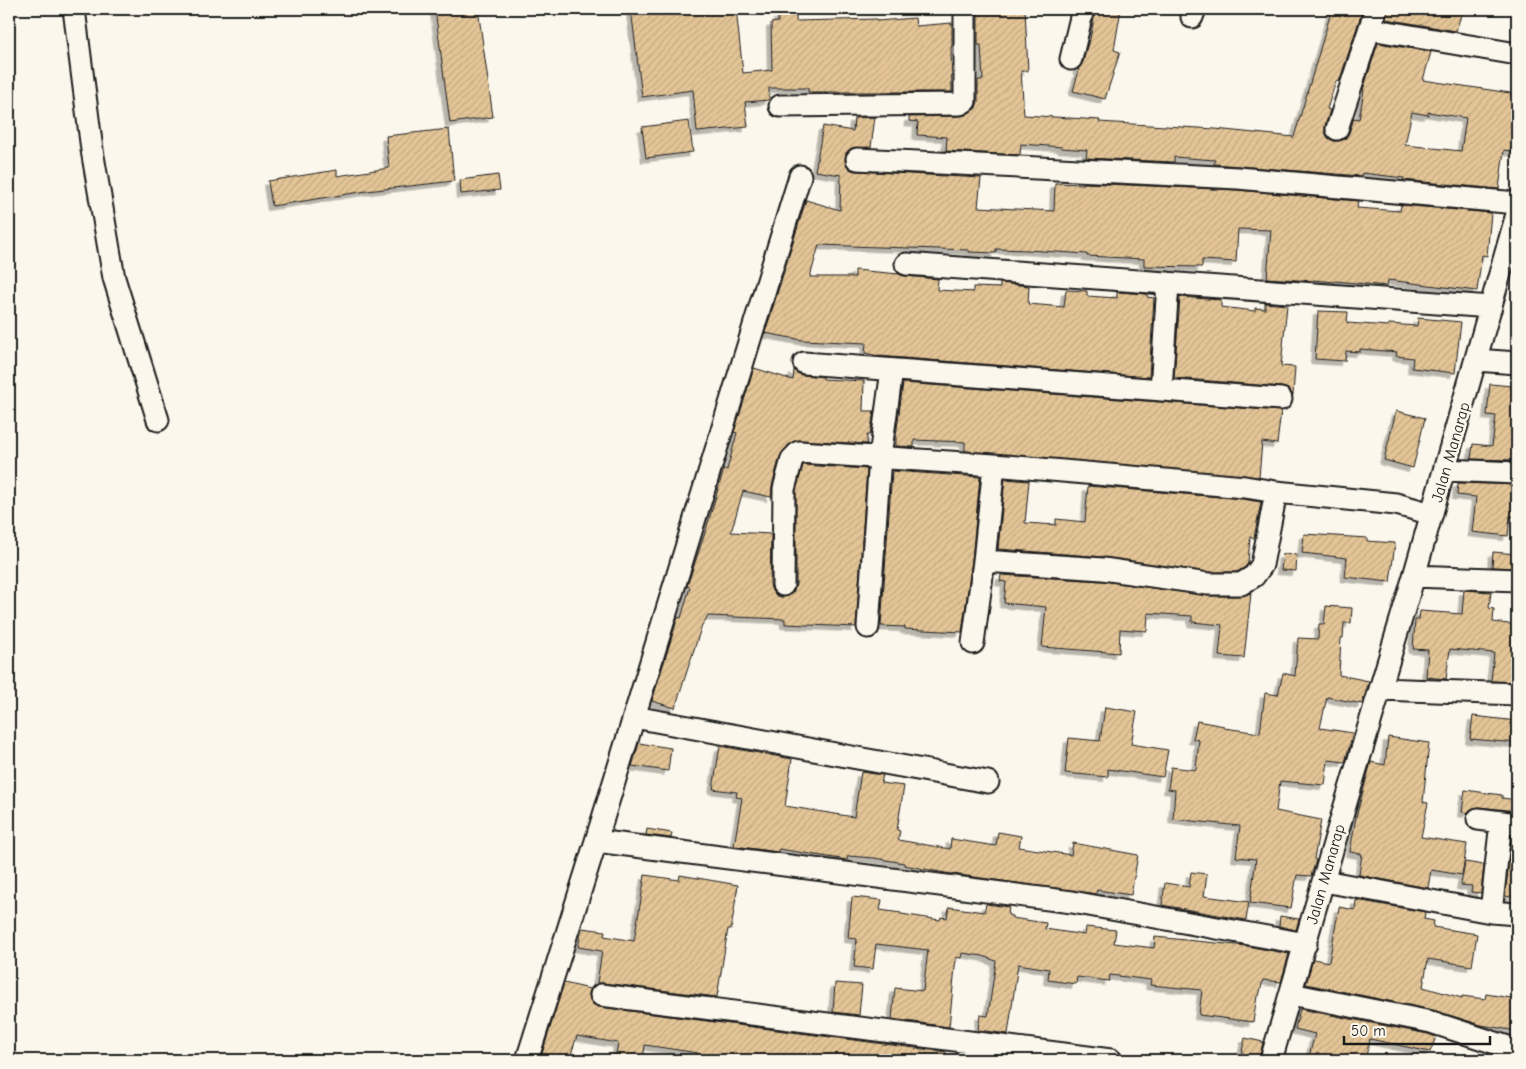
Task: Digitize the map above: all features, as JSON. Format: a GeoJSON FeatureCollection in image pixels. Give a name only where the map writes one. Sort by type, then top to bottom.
{"type":"FeatureCollection","features":[{"type":"Feature","properties":{"kind":"street"},"geometry":{"type":"LineString","coordinates":[[74,9],[92,150],[114,278],[158,420]]}},
{"type":"Feature","properties":{"kind":"street"},"geometry":{"type":"LineString","coordinates":[[780,106],[960,104],[965,101],[965,9]]}},
{"type":"Feature","properties":{"kind":"street"},"geometry":{"type":"LineString","coordinates":[[1070,59],[1083,9]]}},
{"type":"Feature","properties":{"kind":"street"},"geometry":{"type":"LineString","coordinates":[[1337,129],[1376,9]]}},
{"type":"Feature","properties":{"kind":"street"},"geometry":{"type":"LineString","coordinates":[[1370,29],[1517,54]]}},
{"type":"Feature","properties":{"kind":"street"},"geometry":{"type":"LineString","coordinates":[[856,159],[1238,178],[1517,203]]}},
{"type":"Feature","properties":{"kind":"street"},"geometry":{"type":"LineString","coordinates":[[527,1060],[800,176]]}},
{"type":"Feature","properties":{"kind":"street","name":"Jalan Manarap"},"geometry":{"type":"LineString","coordinates":[[1271,1060],[1445,470],[1517,214]]}},
{"type":"Feature","properties":{"kind":"street"},"geometry":{"type":"LineString","coordinates":[[906,264],[1491,306]]}},
{"type":"Feature","properties":{"kind":"street"},"geometry":{"type":"LineString","coordinates":[[1161,390],[1168,284]]}},
{"type":"Feature","properties":{"kind":"street"},"geometry":{"type":"LineString","coordinates":[[1476,360],[1517,362]]}},
{"type":"Feature","properties":{"kind":"street"},"geometry":{"type":"LineString","coordinates":[[804,363],[1281,399]]}},
{"type":"Feature","properties":{"kind":"street"},"geometry":{"type":"LineString","coordinates":[[868,627],[880,458],[892,370]]}},
{"type":"Feature","properties":{"kind":"street"},"geometry":{"type":"LineString","coordinates":[[783,585],[784,489],[792,459],[799,452],[994,465],[1245,487],[1276,492],[1396,504],[1432,514]]}},
{"type":"Feature","properties":{"kind":"street"},"geometry":{"type":"LineString","coordinates":[[973,644],[994,465]]}},
{"type":"Feature","properties":{"kind":"street"},"geometry":{"type":"LineString","coordinates":[[1445,470],[1517,473]]}},
{"type":"Feature","properties":{"kind":"street"},"geometry":{"type":"LineString","coordinates":[[984,561],[1103,569],[1208,584],[1240,584],[1254,576],[1262,565],[1276,492]]}},
{"type":"Feature","properties":{"kind":"street"},"geometry":{"type":"LineString","coordinates":[[1414,576],[1517,580]]}},
{"type":"Feature","properties":{"kind":"street"},"geometry":{"type":"LineString","coordinates":[[1380,689],[1517,694]]}},
{"type":"Feature","properties":{"kind":"street"},"geometry":{"type":"LineString","coordinates":[[634,717],[988,782]]}},
{"type":"Feature","properties":{"kind":"street"},"geometry":{"type":"LineString","coordinates":[[1478,818],[1509,823],[1491,912]]}},
{"type":"Feature","properties":{"kind":"street"},"geometry":{"type":"LineString","coordinates":[[596,841],[1072,902],[1306,944]]}},
{"type":"Feature","properties":{"kind":"street"},"geometry":{"type":"LineString","coordinates":[[1324,881],[1491,912],[1517,914]]}},
{"type":"Feature","properties":{"kind":"street"},"geometry":{"type":"LineString","coordinates":[[1291,994],[1431,1022],[1517,1050]]}},
{"type":"Feature","properties":{"kind":"street"},"geometry":{"type":"LineString","coordinates":[[601,995],[969,1051],[1112,1060]]}},
{"type":"Feature","properties":{"kind":"building"},"geometry":{"type":"Polygon","coordinates":[[[435,9],[478,9],[493,117],[450,123],[435,9]]]}},
{"type":"Feature","properties":{"kind":"building"},"geometry":{"type":"Polygon","coordinates":[[[631,9],[736,9],[743,73],[772,70],[771,23],[778,22],[778,15],[796,14],[796,21],[877,19],[877,21],[915,18],[916,26],[952,23],[952,92],[808,92],[808,88],[769,88],[769,100],[745,102],[748,127],[697,132],[693,90],[642,97],[631,9]]]}},
{"type":"Feature","properties":{"kind":"building"},"geometry":{"type":"Polygon","coordinates":[[[991,9],[1025,9],[1028,71],[1021,71],[1024,115],[1215,129],[1294,137],[1332,9],[1363,9],[1339,82],[1336,81],[1327,109],[1330,110],[1325,126],[1328,138],[1334,141],[1345,139],[1354,118],[1359,119],[1363,90],[1378,43],[1431,52],[1423,80],[1517,94],[1517,152],[1504,150],[1499,189],[1403,180],[1404,178],[1362,173],[1360,176],[1214,164],[1215,160],[1174,157],[1174,162],[1086,158],[1087,150],[1021,144],[1020,155],[946,151],[947,137],[917,135],[918,122],[909,121],[909,117],[960,116],[966,115],[976,108],[978,80],[983,80],[981,45],[978,45],[978,12],[991,11],[991,9]],[[1412,112],[1405,145],[1461,151],[1466,118],[1428,112],[1428,115],[1412,112]]]}},
{"type":"Feature","properties":{"kind":"building"},"geometry":{"type":"Polygon","coordinates":[[[1096,9],[1121,9],[1114,50],[1120,52],[1105,99],[1073,91],[1079,70],[1077,69],[1083,62],[1089,44],[1096,9]]]}},
{"type":"Feature","properties":{"kind":"building"},"geometry":{"type":"Polygon","coordinates":[[[1388,9],[1463,9],[1456,31],[1386,19],[1388,9]]]}},
{"type":"Feature","properties":{"kind":"building"},"geometry":{"type":"Polygon","coordinates":[[[875,117],[871,147],[852,148],[846,153],[846,165],[850,169],[856,171],[981,178],[978,207],[1054,211],[1055,183],[1084,183],[1237,190],[1358,201],[1357,208],[1400,211],[1401,205],[1491,213],[1487,256],[1482,255],[1477,291],[1388,280],[1387,286],[1335,281],[1267,278],[1271,230],[1238,229],[1236,262],[1202,260],[1202,267],[1144,266],[1144,259],[1028,250],[996,249],[996,253],[969,252],[969,250],[819,245],[810,277],[855,277],[855,270],[938,279],[937,290],[973,292],[973,287],[1000,288],[1000,283],[1029,286],[1028,304],[1064,307],[1066,290],[1087,291],[1087,296],[1117,298],[1117,292],[1147,294],[1147,297],[1154,298],[1149,377],[878,356],[865,353],[866,343],[802,340],[765,333],[806,200],[840,210],[841,175],[815,171],[823,126],[853,131],[854,118],[875,117]]]}},
{"type":"Feature","properties":{"kind":"building"},"geometry":{"type":"Polygon","coordinates":[[[689,121],[693,152],[646,158],[642,127],[689,121]]]}},
{"type":"Feature","properties":{"kind":"building"},"geometry":{"type":"Polygon","coordinates":[[[449,129],[454,181],[367,191],[272,206],[268,181],[337,170],[337,176],[389,168],[386,136],[449,129]]]}},
{"type":"Feature","properties":{"kind":"building"},"geometry":{"type":"Polygon","coordinates":[[[498,175],[500,190],[461,194],[460,180],[498,175]]]}},
{"type":"Feature","properties":{"kind":"building"},"geometry":{"type":"Polygon","coordinates":[[[1180,297],[1221,300],[1221,307],[1255,311],[1255,308],[1265,309],[1265,303],[1287,305],[1281,366],[1295,367],[1293,395],[1288,389],[1282,387],[1174,378],[1180,297]]]}},
{"type":"Feature","properties":{"kind":"building"},"geometry":{"type":"Polygon","coordinates":[[[1318,311],[1348,312],[1347,323],[1417,326],[1418,318],[1461,322],[1455,373],[1412,368],[1413,358],[1396,356],[1397,352],[1360,349],[1360,352],[1346,351],[1345,361],[1315,359],[1318,311]]]}},
{"type":"Feature","properties":{"kind":"building"},"geometry":{"type":"Polygon","coordinates":[[[754,368],[793,380],[794,370],[803,375],[823,377],[823,379],[864,381],[863,411],[874,411],[870,435],[867,435],[867,444],[800,440],[790,443],[780,456],[771,497],[743,491],[731,532],[771,534],[770,585],[772,591],[777,596],[789,596],[796,585],[796,491],[803,465],[867,469],[856,627],[785,624],[785,619],[708,616],[702,625],[675,708],[652,701],[678,617],[681,618],[690,587],[687,586],[724,469],[727,470],[737,433],[734,432],[754,368]]]}},
{"type":"Feature","properties":{"kind":"building"},"geometry":{"type":"Polygon","coordinates":[[[903,383],[1281,411],[1277,444],[1262,442],[1259,477],[965,451],[965,442],[914,440],[914,447],[896,446],[903,383]]]}},
{"type":"Feature","properties":{"kind":"building"},"geometry":{"type":"Polygon","coordinates":[[[1490,384],[1512,386],[1511,390],[1517,391],[1517,460],[1471,459],[1473,444],[1492,446],[1496,416],[1487,415],[1490,384]]]}},
{"type":"Feature","properties":{"kind":"building"},"geometry":{"type":"Polygon","coordinates":[[[1396,411],[1425,418],[1413,468],[1384,460],[1396,411]]]}},
{"type":"Feature","properties":{"kind":"building"},"geometry":{"type":"Polygon","coordinates":[[[892,471],[980,477],[972,560],[962,632],[881,626],[892,471]]]}},
{"type":"Feature","properties":{"kind":"building"},"geometry":{"type":"Polygon","coordinates":[[[1005,479],[1029,481],[1025,523],[1056,525],[1056,519],[1085,522],[1088,486],[1261,502],[1254,538],[1250,537],[1248,563],[1237,572],[1209,572],[1105,557],[998,549],[1005,479]]]}},
{"type":"Feature","properties":{"kind":"building"},"geometry":{"type":"Polygon","coordinates":[[[1458,483],[1517,485],[1517,517],[1510,516],[1508,536],[1472,532],[1476,497],[1457,495],[1458,483]]]}},
{"type":"Feature","properties":{"kind":"building"},"geometry":{"type":"Polygon","coordinates":[[[1304,534],[1367,538],[1367,541],[1395,543],[1390,582],[1345,577],[1347,558],[1302,553],[1304,534]]]}},
{"type":"Feature","properties":{"kind":"building"},"geometry":{"type":"Polygon","coordinates":[[[1493,552],[1517,554],[1517,568],[1492,567],[1493,552]]]}},
{"type":"Feature","properties":{"kind":"building"},"geometry":{"type":"Polygon","coordinates":[[[1283,554],[1297,555],[1296,571],[1281,570],[1283,554]]]}},
{"type":"Feature","properties":{"kind":"building"},"geometry":{"type":"Polygon","coordinates":[[[1001,575],[1102,581],[1208,596],[1241,596],[1251,593],[1244,658],[1219,656],[1222,625],[1192,622],[1192,616],[1148,613],[1147,631],[1120,629],[1119,653],[1042,647],[1046,607],[1004,603],[1006,582],[1000,581],[1001,575]]]}},
{"type":"Feature","properties":{"kind":"building"},"geometry":{"type":"Polygon","coordinates":[[[1464,590],[1491,592],[1489,608],[1494,609],[1493,622],[1517,625],[1517,682],[1491,681],[1494,653],[1450,649],[1446,679],[1426,677],[1428,650],[1413,649],[1415,620],[1419,620],[1420,611],[1462,614],[1464,590]]]}},
{"type":"Feature","properties":{"kind":"building"},"geometry":{"type":"Polygon","coordinates":[[[1326,606],[1352,608],[1351,623],[1344,623],[1343,638],[1341,638],[1339,675],[1369,681],[1362,704],[1327,697],[1320,728],[1353,733],[1345,762],[1328,760],[1325,785],[1280,781],[1276,811],[1321,820],[1314,859],[1316,860],[1311,876],[1297,875],[1291,908],[1250,903],[1256,859],[1236,857],[1240,826],[1173,819],[1175,790],[1168,789],[1171,767],[1196,770],[1199,740],[1193,739],[1197,721],[1224,726],[1224,728],[1260,733],[1265,693],[1278,695],[1283,673],[1295,676],[1298,638],[1318,639],[1319,624],[1324,624],[1326,606]]]}},
{"type":"Feature","properties":{"kind":"building"},"geometry":{"type":"Polygon","coordinates":[[[1105,707],[1137,712],[1131,744],[1168,750],[1163,777],[1108,769],[1108,777],[1065,773],[1069,738],[1100,741],[1105,707]]]}},
{"type":"Feature","properties":{"kind":"building"},"geometry":{"type":"Polygon","coordinates":[[[1473,716],[1517,721],[1517,743],[1470,739],[1473,716]]]}},
{"type":"Feature","properties":{"kind":"building"},"geometry":{"type":"Polygon","coordinates":[[[1388,737],[1429,743],[1423,802],[1428,803],[1421,837],[1467,844],[1462,875],[1431,870],[1428,888],[1359,875],[1362,854],[1350,852],[1356,817],[1371,762],[1385,765],[1388,737]]]}},
{"type":"Feature","properties":{"kind":"building"},"geometry":{"type":"Polygon","coordinates":[[[639,743],[671,748],[668,771],[632,766],[639,743]]]}},
{"type":"Feature","properties":{"kind":"building"},"geometry":{"type":"Polygon","coordinates":[[[720,746],[792,759],[785,806],[854,817],[861,772],[883,775],[881,783],[904,786],[897,830],[900,831],[898,840],[950,849],[951,839],[996,846],[998,832],[1021,836],[1019,847],[1071,855],[1073,843],[1138,855],[1131,895],[1097,890],[1096,894],[945,873],[874,858],[848,856],[847,860],[779,849],[778,852],[734,846],[742,798],[736,797],[737,792],[713,789],[720,746]]]}},
{"type":"Feature","properties":{"kind":"building"},"geometry":{"type":"Polygon","coordinates":[[[1465,790],[1502,795],[1502,798],[1517,800],[1517,811],[1479,807],[1473,808],[1467,813],[1462,812],[1465,790]]]}},
{"type":"Feature","properties":{"kind":"building"},"geometry":{"type":"Polygon","coordinates":[[[647,829],[672,833],[671,838],[646,835],[647,829]]]}},
{"type":"Feature","properties":{"kind":"building"},"geometry":{"type":"Polygon","coordinates":[[[1512,836],[1517,836],[1517,866],[1513,897],[1505,896],[1512,836]]]}},
{"type":"Feature","properties":{"kind":"building"},"geometry":{"type":"Polygon","coordinates":[[[1465,862],[1484,865],[1481,893],[1471,892],[1472,886],[1461,885],[1465,862]]]}},
{"type":"Feature","properties":{"kind":"building"},"geometry":{"type":"Polygon","coordinates":[[[1191,872],[1207,874],[1204,896],[1249,902],[1246,920],[1162,905],[1165,883],[1189,887],[1191,872]]]}},
{"type":"Feature","properties":{"kind":"building"},"geometry":{"type":"Polygon","coordinates":[[[645,875],[679,880],[680,875],[738,885],[731,929],[728,929],[717,997],[597,983],[602,951],[578,947],[582,928],[605,931],[604,936],[634,941],[645,875]]]}},
{"type":"Feature","properties":{"kind":"building"},"geometry":{"type":"Polygon","coordinates":[[[852,897],[882,900],[880,910],[940,920],[941,917],[947,918],[949,907],[984,912],[986,904],[1009,907],[1008,915],[1012,916],[1012,918],[1046,923],[1045,929],[1085,935],[1086,927],[1116,930],[1114,943],[1154,948],[1155,937],[1247,946],[1289,954],[1281,982],[1263,980],[1259,996],[1257,996],[1253,1022],[1199,1015],[1202,990],[1150,985],[1151,980],[1110,975],[1109,981],[1077,977],[1076,984],[1048,980],[1049,969],[1018,964],[1008,1034],[978,1030],[980,1015],[988,1016],[996,961],[983,956],[962,953],[961,958],[956,957],[949,1027],[892,1019],[895,988],[923,991],[928,950],[876,944],[873,969],[854,967],[857,939],[848,938],[852,897]]]}},
{"type":"Feature","properties":{"kind":"building"},"geometry":{"type":"Polygon","coordinates":[[[1356,900],[1425,912],[1424,919],[1434,921],[1433,927],[1477,934],[1472,966],[1428,959],[1423,987],[1462,998],[1462,996],[1485,999],[1486,994],[1517,999],[1517,1031],[1481,1025],[1433,1010],[1306,984],[1313,959],[1329,962],[1339,907],[1355,910],[1356,900]]]}},
{"type":"Feature","properties":{"kind":"building"},"geometry":{"type":"Polygon","coordinates":[[[1280,916],[1299,919],[1296,930],[1279,926],[1280,916]]]}},
{"type":"Feature","properties":{"kind":"building"},"geometry":{"type":"Polygon","coordinates":[[[564,983],[590,989],[590,1000],[599,1007],[946,1052],[945,1060],[696,1060],[698,1053],[645,1045],[643,1060],[615,1060],[618,1043],[577,1036],[569,1060],[540,1060],[564,983]]]}},
{"type":"Feature","properties":{"kind":"building"},"geometry":{"type":"Polygon","coordinates":[[[835,983],[862,985],[859,1015],[833,1012],[835,983]]]}},
{"type":"Feature","properties":{"kind":"building"},"geometry":{"type":"Polygon","coordinates":[[[1300,1009],[1436,1037],[1430,1052],[1370,1039],[1365,1060],[1308,1060],[1315,1034],[1295,1029],[1300,1009]]]}},
{"type":"Feature","properties":{"kind":"building"},"geometry":{"type":"Polygon","coordinates":[[[1245,1038],[1263,1042],[1259,1060],[1240,1060],[1245,1038]]]}}]}
